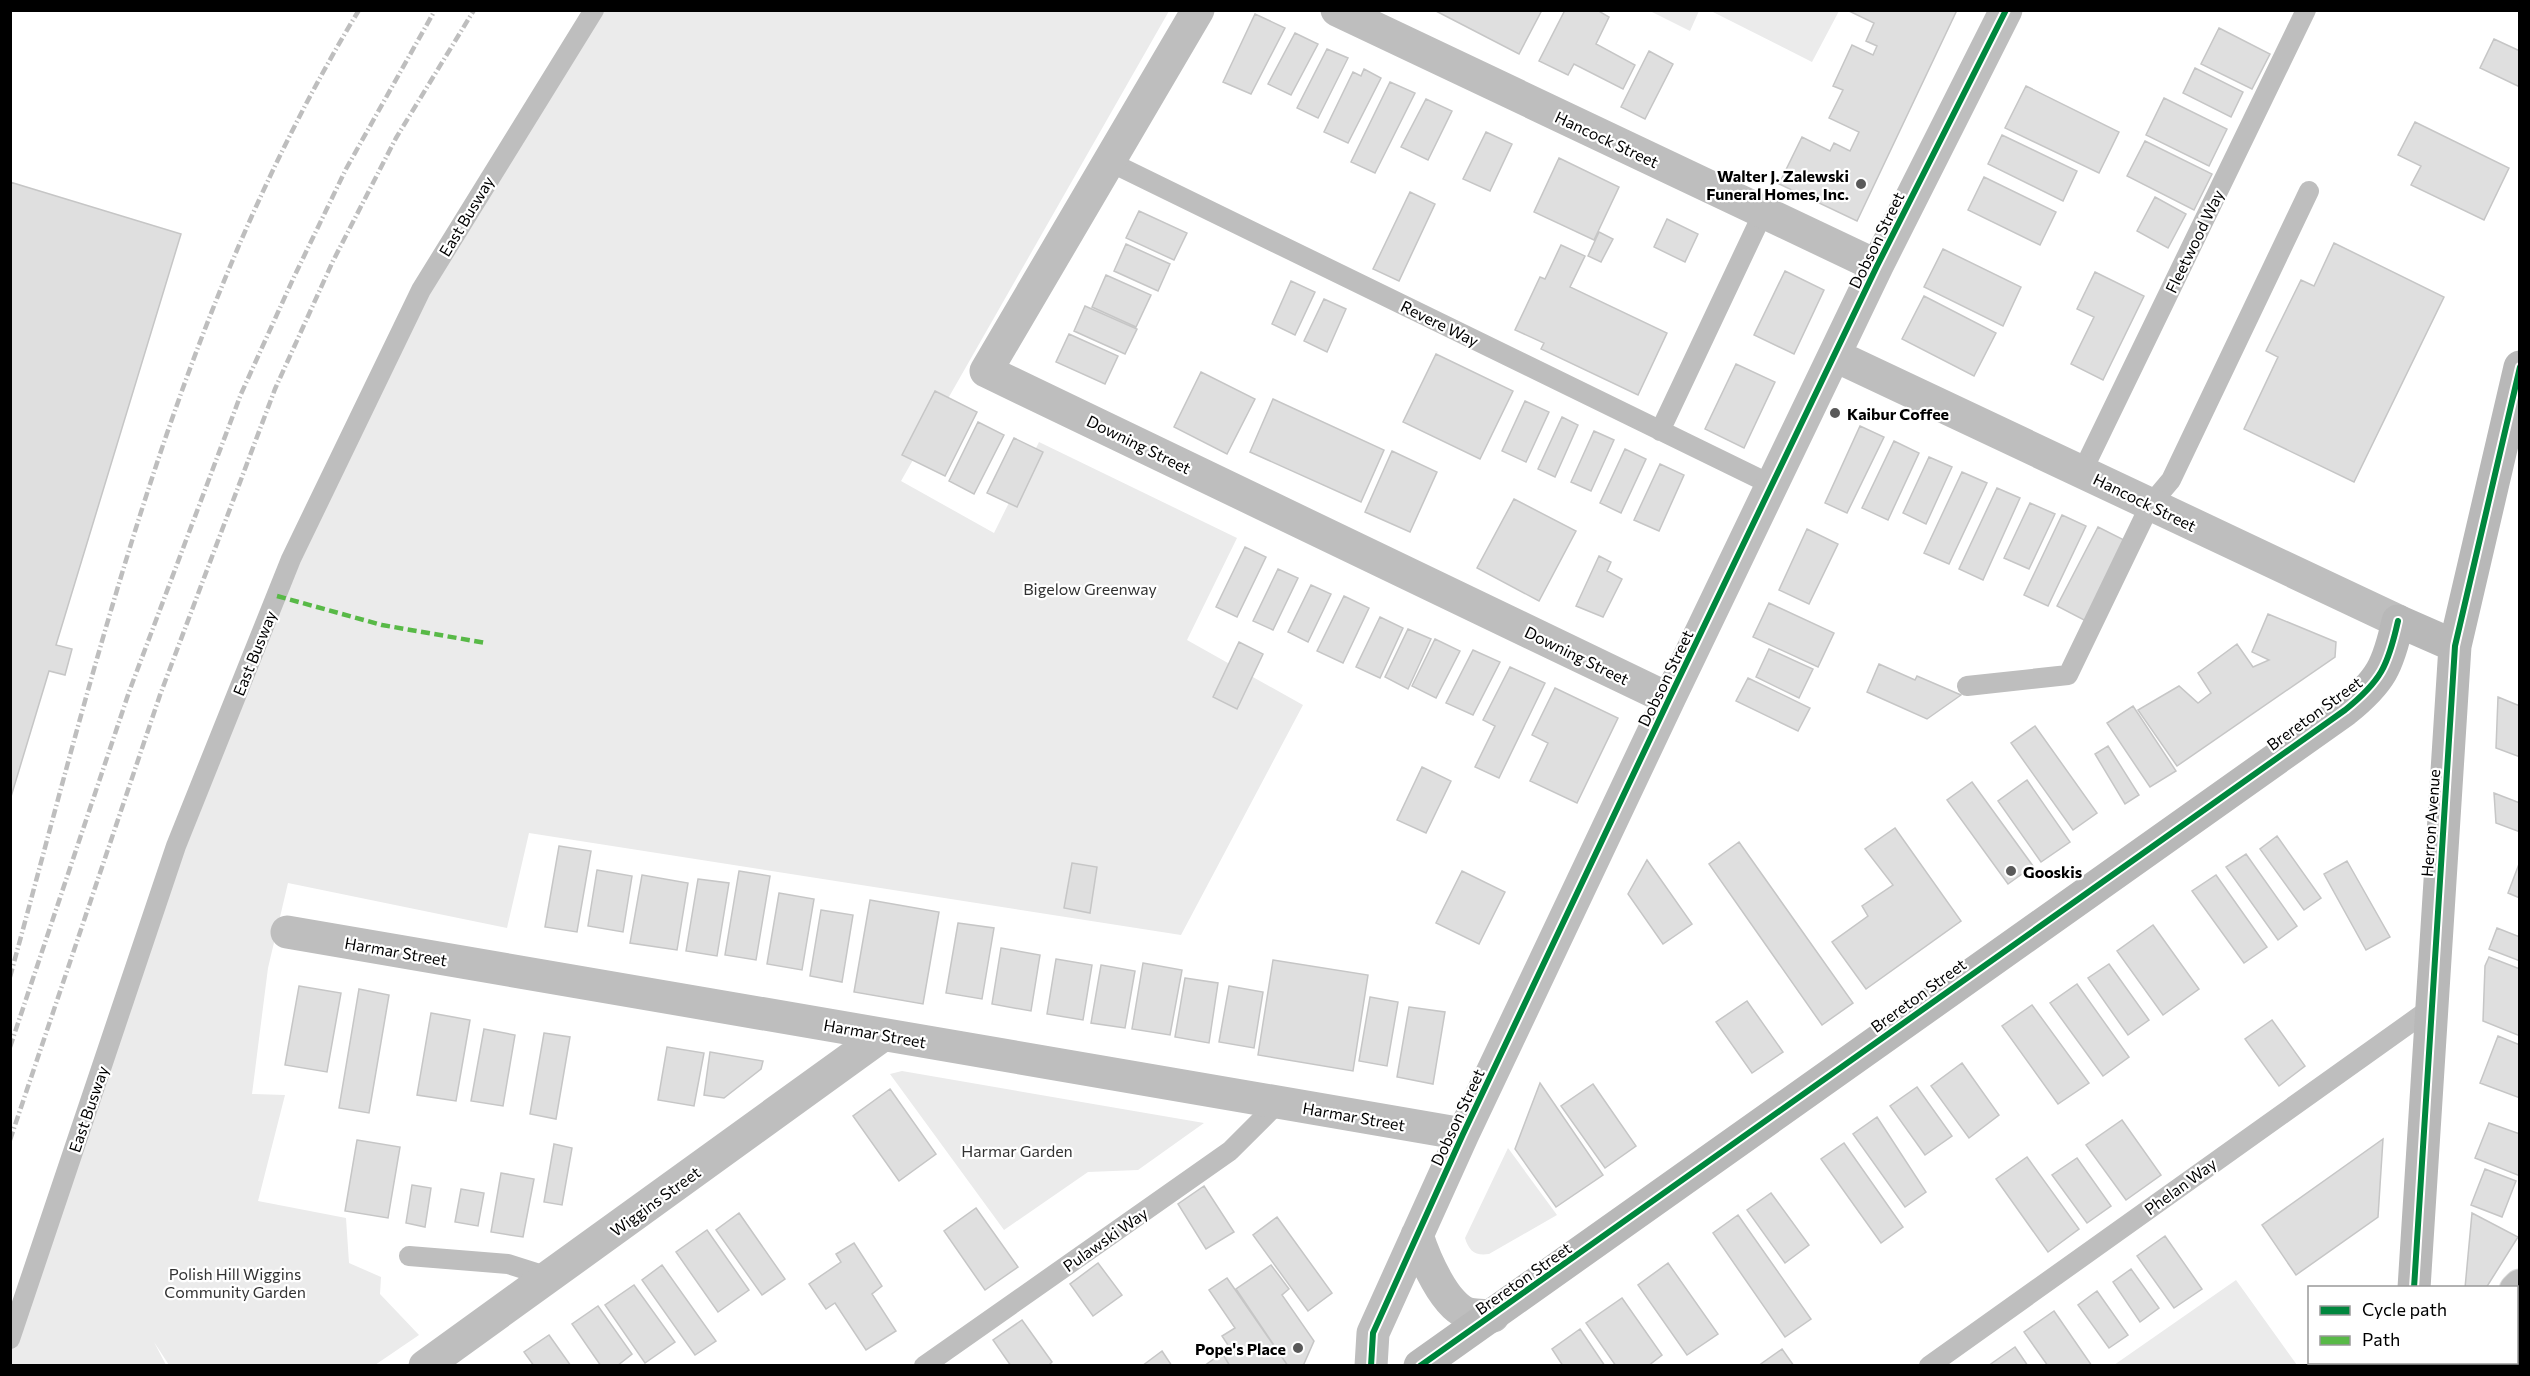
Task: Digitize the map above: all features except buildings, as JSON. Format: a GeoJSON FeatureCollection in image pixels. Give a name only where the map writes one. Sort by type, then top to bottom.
{"type":"FeatureCollection","features":[{"type":"Feature","properties":{"kind":"street","name":"Downing Street"},"geometry":{"type":"LineString","coordinates":[[1198,10],[986,370],[1669,699]]}},
{"type":"Feature","properties":{"kind":"street","name":"Hancock Street"},"geometry":{"type":"LineString","coordinates":[[1337,10],[1877,267]]}},
{"type":"Feature","properties":{"kind":"street","name":"Dobson Street"},"geometry":{"type":"LineString","coordinates":[[1371,1365],[1373,1333],[1463,1134],[1877,267],[2006,10]]}},
{"type":"Feature","properties":{"kind":"street","name":"Hancock Street"},"geometry":{"type":"LineString","coordinates":[[1836,356],[2455,646]]}},
{"type":"Feature","properties":{"kind":"street","name":"Herron Avenue"},"geometry":{"type":"LineString","coordinates":[[2414,1286],[2455,646],[2520,367]]}},
{"type":"Feature","properties":{"kind":"street","name":"Brereton Street"},"geometry":{"type":"LineString","coordinates":[[1420,1365],[1493,1316],[2063,907],[2345,710],[2372,688],[2392,651],[2398,621]]}},
{"type":"Feature","properties":{"kind":"street","name":"Harmar Street"},"geometry":{"type":"LineString","coordinates":[[287,932],[1463,1134]]}},
{"type":"Feature","properties":{"kind":"street","name":"Wiggins Street"},"geometry":{"type":"LineString","coordinates":[[425,1365],[883,1035]]}},
{"type":"Feature","properties":{"kind":"street"},"geometry":{"type":"LineString","coordinates":[[1417,1236],[1426,1266],[1444,1292],[1467,1314],[1493,1316]]}},
{"type":"Feature","properties":{"kind":"lane","name":"East Busway"},"geometry":{"type":"LineString","coordinates":[[10,1339],[176,846],[291,559],[421,290],[594,10]]}},
{"type":"Feature","properties":{"kind":"lane","name":"Fleetwood Way"},"geometry":{"type":"LineString","coordinates":[[2082,472],[2301,12]]}},
{"type":"Feature","properties":{"kind":"lane","name":"Revere Way"},"geometry":{"type":"LineString","coordinates":[[1108,161],[1772,485]]}},
{"type":"Feature","properties":{"kind":"lane"},"geometry":{"type":"LineString","coordinates":[[1967,686],[2068,675],[2150,505],[2171,480],[2309,191]]}},
{"type":"Feature","properties":{"kind":"lane"},"geometry":{"type":"LineString","coordinates":[[1660,430],[1763,213]]}},
{"type":"Feature","properties":{"kind":"lane","name":"Phelan Way"},"geometry":{"type":"LineString","coordinates":[[1929,1365],[2431,1008]]}},
{"type":"Feature","properties":{"kind":"lane","name":"Pulawski Way"},"geometry":{"type":"LineString","coordinates":[[924,1365],[1230,1151],[1278,1103]]}},
{"type":"Feature","properties":{"kind":"lane"},"geometry":{"type":"LineString","coordinates":[[409,1256],[508,1264],[549,1277]]}},
{"type":"Feature","properties":{"kind":"green space"},"geometry":{"type":"Polygon","coordinates":[[[594,11],[1169,11],[901,481],[994,533],[1039,442],[1237,538],[1187,640],[1303,705],[1181,935],[529,833],[507,928],[288,883],[268,968],[252,1094],[285,1095],[258,1201],[346,1218],[349,1263],[381,1277],[380,1294],[419,1335],[375,1365],[169,1365],[154,1342],[166,1365],[11,1366],[11,1339],[176,846],[291,559],[421,290],[594,11]]]}},
{"type":"Feature","properties":{"kind":"green space"},"geometry":{"type":"Polygon","coordinates":[[[1650,11],[1699,11],[1690,31],[1650,11]]]}},
{"type":"Feature","properties":{"kind":"green space"},"geometry":{"type":"Polygon","coordinates":[[[1711,11],[1839,11],[1812,62],[1711,11]]]}},
{"type":"Feature","properties":{"kind":"green space","name":"Harmar Garden"},"geometry":{"type":"Polygon","coordinates":[[[902,1071],[1204,1123],[1138,1170],[1088,1172],[1004,1230],[890,1074],[902,1071]]]}},
{"type":"Feature","properties":{"kind":"green space"},"geometry":{"type":"Polygon","coordinates":[[[1508,1148],[1557,1215],[1489,1254],[1476,1253],[1468,1246],[1465,1238],[1508,1148]]]}},
{"type":"Feature","properties":{"kind":"green space"},"geometry":{"type":"Polygon","coordinates":[[[2236,1280],[2297,1365],[2114,1365],[2236,1280]]]}},
{"type":"Feature","properties":{"kind":"railway"},"geometry":{"type":"LineString","coordinates":[[10,977],[113,604],[151,481],[194,359],[242,239],[296,123],[359,10]]}},
{"type":"Feature","properties":{"kind":"railway"},"geometry":{"type":"LineString","coordinates":[[10,1047],[129,692],[241,394],[346,169],[435,10]]}},
{"type":"Feature","properties":{"kind":"railway"},"geometry":{"type":"LineString","coordinates":[[10,1140],[160,695],[275,389],[333,261],[396,138],[474,10]]}},
{"type":"Feature","properties":{"kind":"marked path"},"geometry":{"type":"LineString","coordinates":[[277,596],[382,625],[486,643]]}},
{"type":"Feature","properties":{"kind":"cycle path"},"geometry":{"type":"LineString","coordinates":[[1371,1366],[1373,1333],[1463,1134],[1877,266],[2006,10]]}},
{"type":"Feature","properties":{"kind":"cycle path"},"geometry":{"type":"LineString","coordinates":[[2414,1286],[2455,646],[2520,367]]}},
{"type":"Feature","properties":{"kind":"cycle path"},"geometry":{"type":"LineString","coordinates":[[1420,1366],[2345,710],[2367,690],[2381,672],[2391,650],[2398,621]]}},
{"type":"Feature","properties":{"kind":"place","name":"Walter J. Zalewski Funeral Homes, Inc."},"geometry":{"type":"Point","coordinates":[1861,184]}},
{"type":"Feature","properties":{"kind":"place","name":"Kaibur Coffee"},"geometry":{"type":"Point","coordinates":[1835,413]}},
{"type":"Feature","properties":{"kind":"place","name":"Gooskis"},"geometry":{"type":"Point","coordinates":[2011,871]}},
{"type":"Feature","properties":{"kind":"place","name":"Pope's Place"},"geometry":{"type":"Point","coordinates":[1298,1348]}},
{"type":"Feature","properties":{"kind":"park label","name":"Bigelow Greenway"},"geometry":{"type":"Point","coordinates":[1090,588]}},
{"type":"Feature","properties":{"kind":"park label","name":"Polish Hill Wiggins Community Garden"},"geometry":{"type":"Point","coordinates":[235,1282]}}]}
